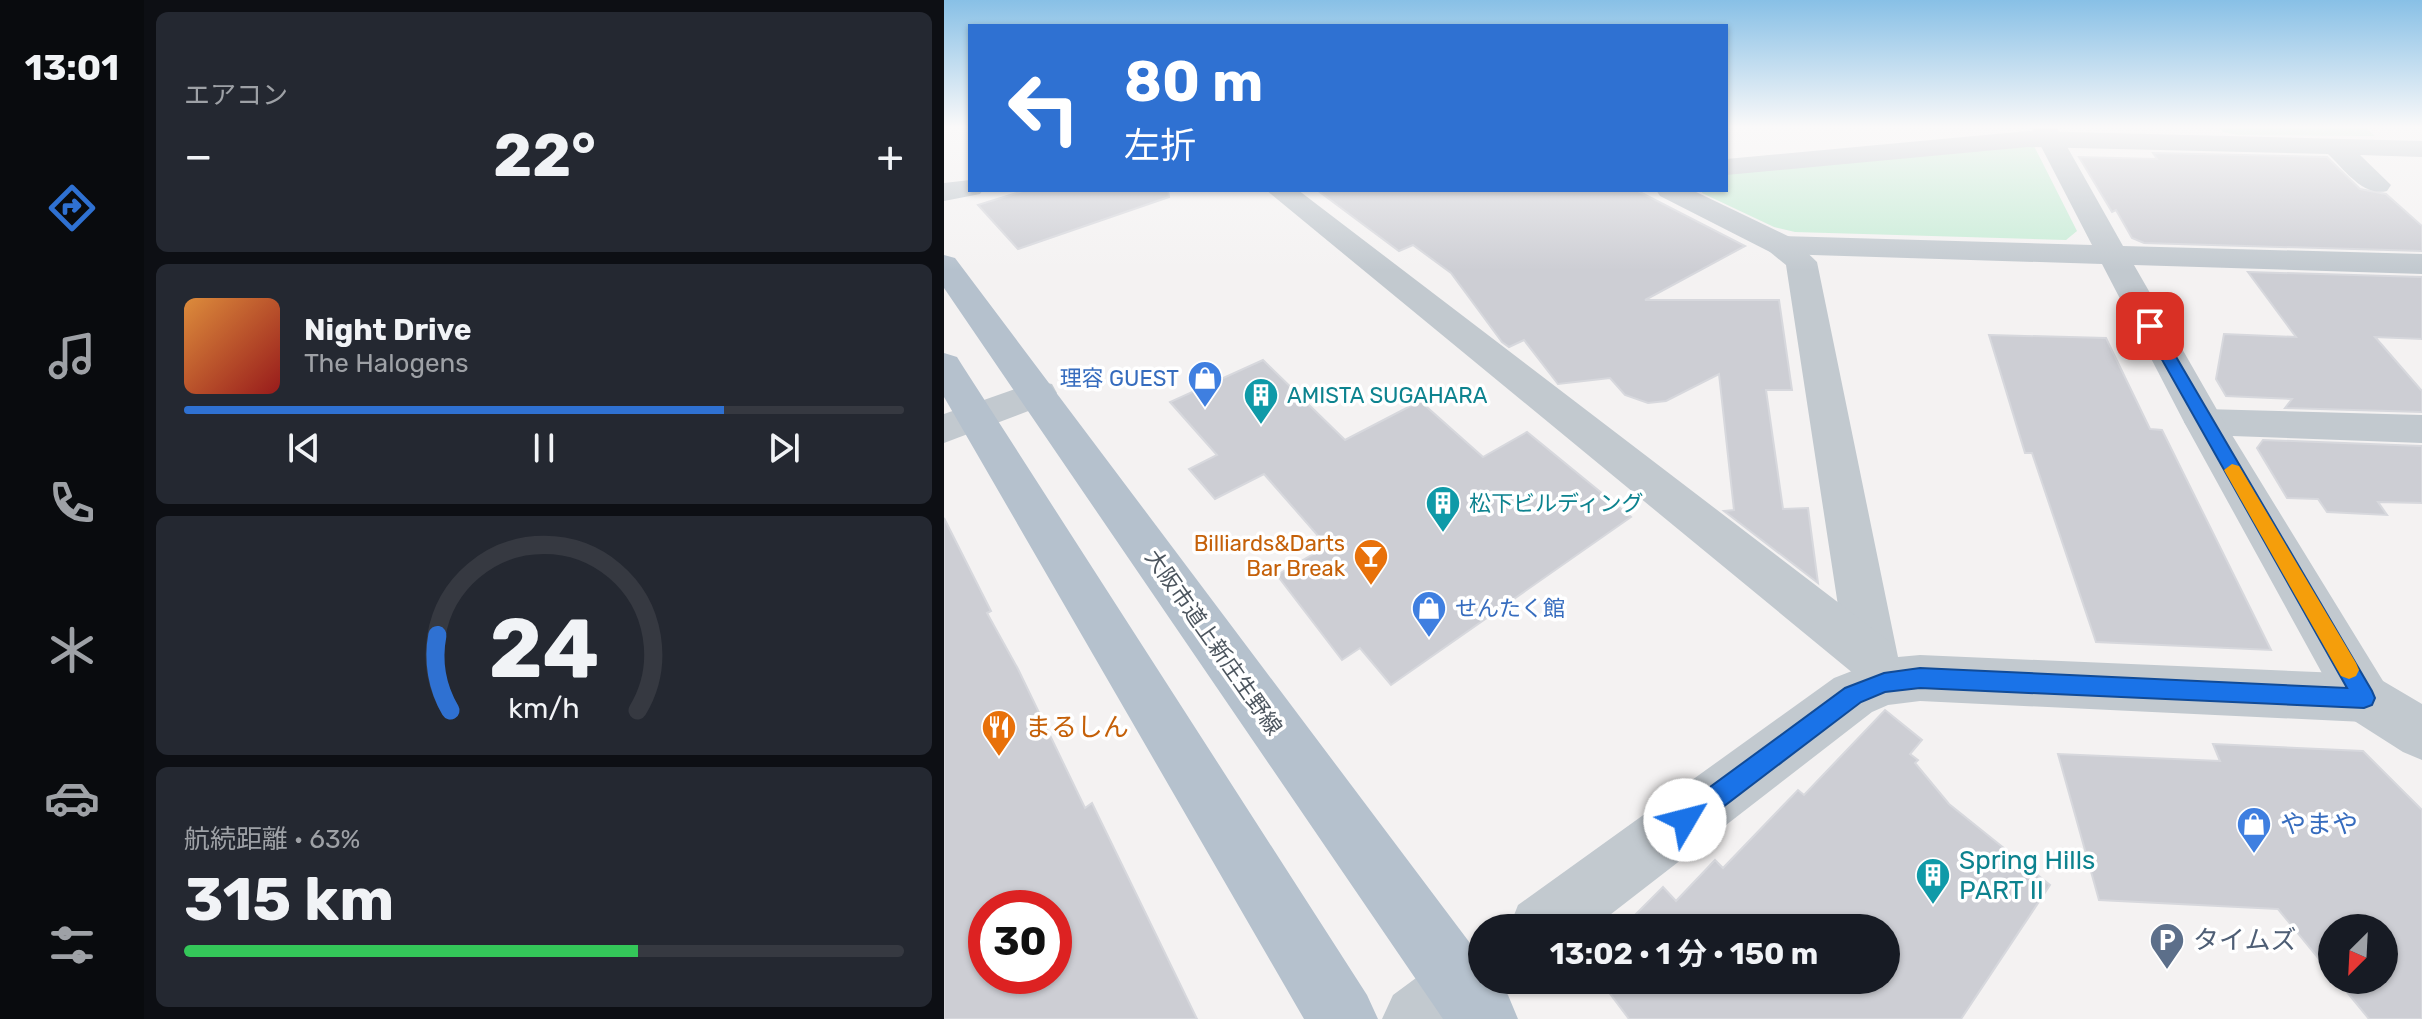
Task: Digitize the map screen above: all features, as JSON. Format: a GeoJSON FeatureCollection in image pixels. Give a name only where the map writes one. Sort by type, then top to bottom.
{"type":"FeatureCollection","features":[{"type":"Feature","properties":{"kind":"main road","name":"大阪市道上新庄生野線"},"geometry":{"type":"LineString","coordinates":[[944,265],[1038,393],[1461,999]]}},
{"type":"Feature","properties":{"kind":"main road"},"geometry":{"type":"LineString","coordinates":[[944,365],[960,424],[1343,1019]]}},
{"type":"Feature","properties":{"kind":"street"},"geometry":{"type":"LineString","coordinates":[[2068,175],[2204,422],[2364,698],[2422,734]]}},
{"type":"Feature","properties":{"kind":"street"},"geometry":{"type":"LineString","coordinates":[[2365,175],[2377,185]]}},
{"type":"Feature","properties":{"kind":"street"},"geometry":{"type":"LineString","coordinates":[[944,192],[968,188]]}},
{"type":"Feature","properties":{"kind":"street"},"geometry":{"type":"LineString","coordinates":[[1282,192],[1878,670],[1920,678],[2422,701]]}},
{"type":"Feature","properties":{"kind":"street"},"geometry":{"type":"LineString","coordinates":[[1678,192],[1781,245],[1801,262],[1878,670]]}},
{"type":"Feature","properties":{"kind":"street"},"geometry":{"type":"LineString","coordinates":[[1781,245],[2422,264]]}},
{"type":"Feature","properties":{"kind":"street"},"geometry":{"type":"LineString","coordinates":[[960,424],[1038,393]]}},
{"type":"Feature","properties":{"kind":"street"},"geometry":{"type":"LineString","coordinates":[[2204,422],[2422,429]]}},
{"type":"Feature","properties":{"kind":"street"},"geometry":{"type":"LineString","coordinates":[[1560,914],[1853,695],[1878,670]]}},
{"type":"Feature","properties":{"kind":"green space"},"geometry":{"type":"Polygon","coordinates":[[[1728,175],[2048,175],[2077,231],[2066,240],[1795,232],[1774,227],[1702,193],[1728,192],[1728,175]]]}},
{"type":"Feature","properties":{"kind":"building"},"geometry":{"type":"Polygon","coordinates":[[[2090,175],[2345,175],[2360,189],[2386,194],[2422,226],[2422,251],[2144,243],[2132,238],[2116,210],[2112,212],[2090,175]]]}},
{"type":"Feature","properties":{"kind":"building"},"geometry":{"type":"Polygon","coordinates":[[[1020,192],[1168,192],[1169,197],[1018,249],[978,205],[1020,192]]]}},
{"type":"Feature","properties":{"kind":"building"},"geometry":{"type":"Polygon","coordinates":[[[1320,192],[1640,192],[1745,246],[1645,300],[1779,300],[1792,390],[1766,390],[1783,509],[1808,508],[1818,583],[1724,511],[1734,510],[1719,374],[1666,401],[1648,403],[1625,395],[1610,378],[1558,384],[1524,340],[1509,347],[1502,342],[1451,273],[1413,245],[1399,251],[1320,192]]]}},
{"type":"Feature","properties":{"kind":"building"},"geometry":{"type":"Polygon","coordinates":[[[2248,272],[2422,277],[2422,339],[2375,337],[2422,391],[2422,412],[2285,408],[2292,399],[2226,396],[2216,379],[2224,334],[2296,337],[2248,272]]]}},
{"type":"Feature","properties":{"kind":"building"},"geometry":{"type":"Polygon","coordinates":[[[1989,335],[2106,338],[2150,429],[2162,430],[2271,650],[2096,642],[2032,453],[2025,453],[1989,335]]]}},
{"type":"Feature","properties":{"kind":"building"},"geometry":{"type":"Polygon","coordinates":[[[1263,360],[1345,440],[1420,401],[1483,457],[1527,432],[1631,517],[1391,685],[1360,648],[1342,660],[1277,575],[1327,546],[1264,474],[1215,499],[1189,469],[1217,455],[1170,402],[1263,360]]]}},
{"type":"Feature","properties":{"kind":"building"},"geometry":{"type":"Polygon","coordinates":[[[2263,440],[2422,446],[2422,503],[2378,502],[2387,515],[2327,512],[2318,499],[2287,498],[2257,448],[2263,440]]]}},
{"type":"Feature","properties":{"kind":"building"},"geometry":{"type":"Polygon","coordinates":[[[944,518],[991,611],[987,613],[1018,669],[1085,808],[1092,803],[1197,1019],[944,1019],[944,518]]]}},
{"type":"Feature","properties":{"kind":"building"},"geometry":{"type":"Polygon","coordinates":[[[1885,710],[1922,740],[1910,754],[1918,760],[1915,763],[1949,804],[2050,885],[1961,1019],[1629,1019],[1610,994],[1900,994],[1900,914],[1636,914],[1663,887],[1676,901],[1715,860],[1723,868],[1798,790],[1804,795],[1885,710]]]}},
{"type":"Feature","properties":{"kind":"building","name":"やまや"},"geometry":{"type":"Polygon","coordinates":[[[2213,744],[2363,751],[2422,810],[2422,1019],[2369,1019],[2348,994],[2398,994],[2398,914],[2318,914],[2318,958],[2278,909],[2099,900],[2058,754],[2220,761],[2213,744]]]}},
{"type":"Feature","properties":{"kind":"slow traffic"},"geometry":{"type":"LineString","coordinates":[[2232,470],[2349,670]]}},
{"type":"Feature","properties":{"kind":"place","name":"理容 GUEST"},"geometry":{"type":"Point","coordinates":[1205,409]}},
{"type":"Feature","properties":{"kind":"place","name":"AMISTA SUGAHARA"},"geometry":{"type":"Point","coordinates":[1261,426]}},
{"type":"Feature","properties":{"kind":"place","name":"松下ビルディング"},"geometry":{"type":"Point","coordinates":[1443,534]}},
{"type":"Feature","properties":{"kind":"place","name":"Billiards&Darts Bar Break"},"geometry":{"type":"Point","coordinates":[1371,587]}},
{"type":"Feature","properties":{"kind":"place","name":"せんたく館"},"geometry":{"type":"Point","coordinates":[1429,639]}},
{"type":"Feature","properties":{"kind":"place","name":"まるしん"},"geometry":{"type":"Point","coordinates":[999,758]}},
{"type":"Feature","properties":{"kind":"place","name":"やまや"},"geometry":{"type":"Point","coordinates":[2254,855]}},
{"type":"Feature","properties":{"kind":"place","name":"Spring Hills PART II"},"geometry":{"type":"Point","coordinates":[1933,906]}},
{"type":"Feature","properties":{"kind":"place","name":"タイムズ"},"geometry":{"type":"Point","coordinates":[2167,971]}},
{"type":"Feature","properties":{"kind":"route"},"geometry":{"type":"LineString","coordinates":[[1685,820],[1853,695],[1884,682],[1920,678],[2364,698],[2150,326]]}}]}
